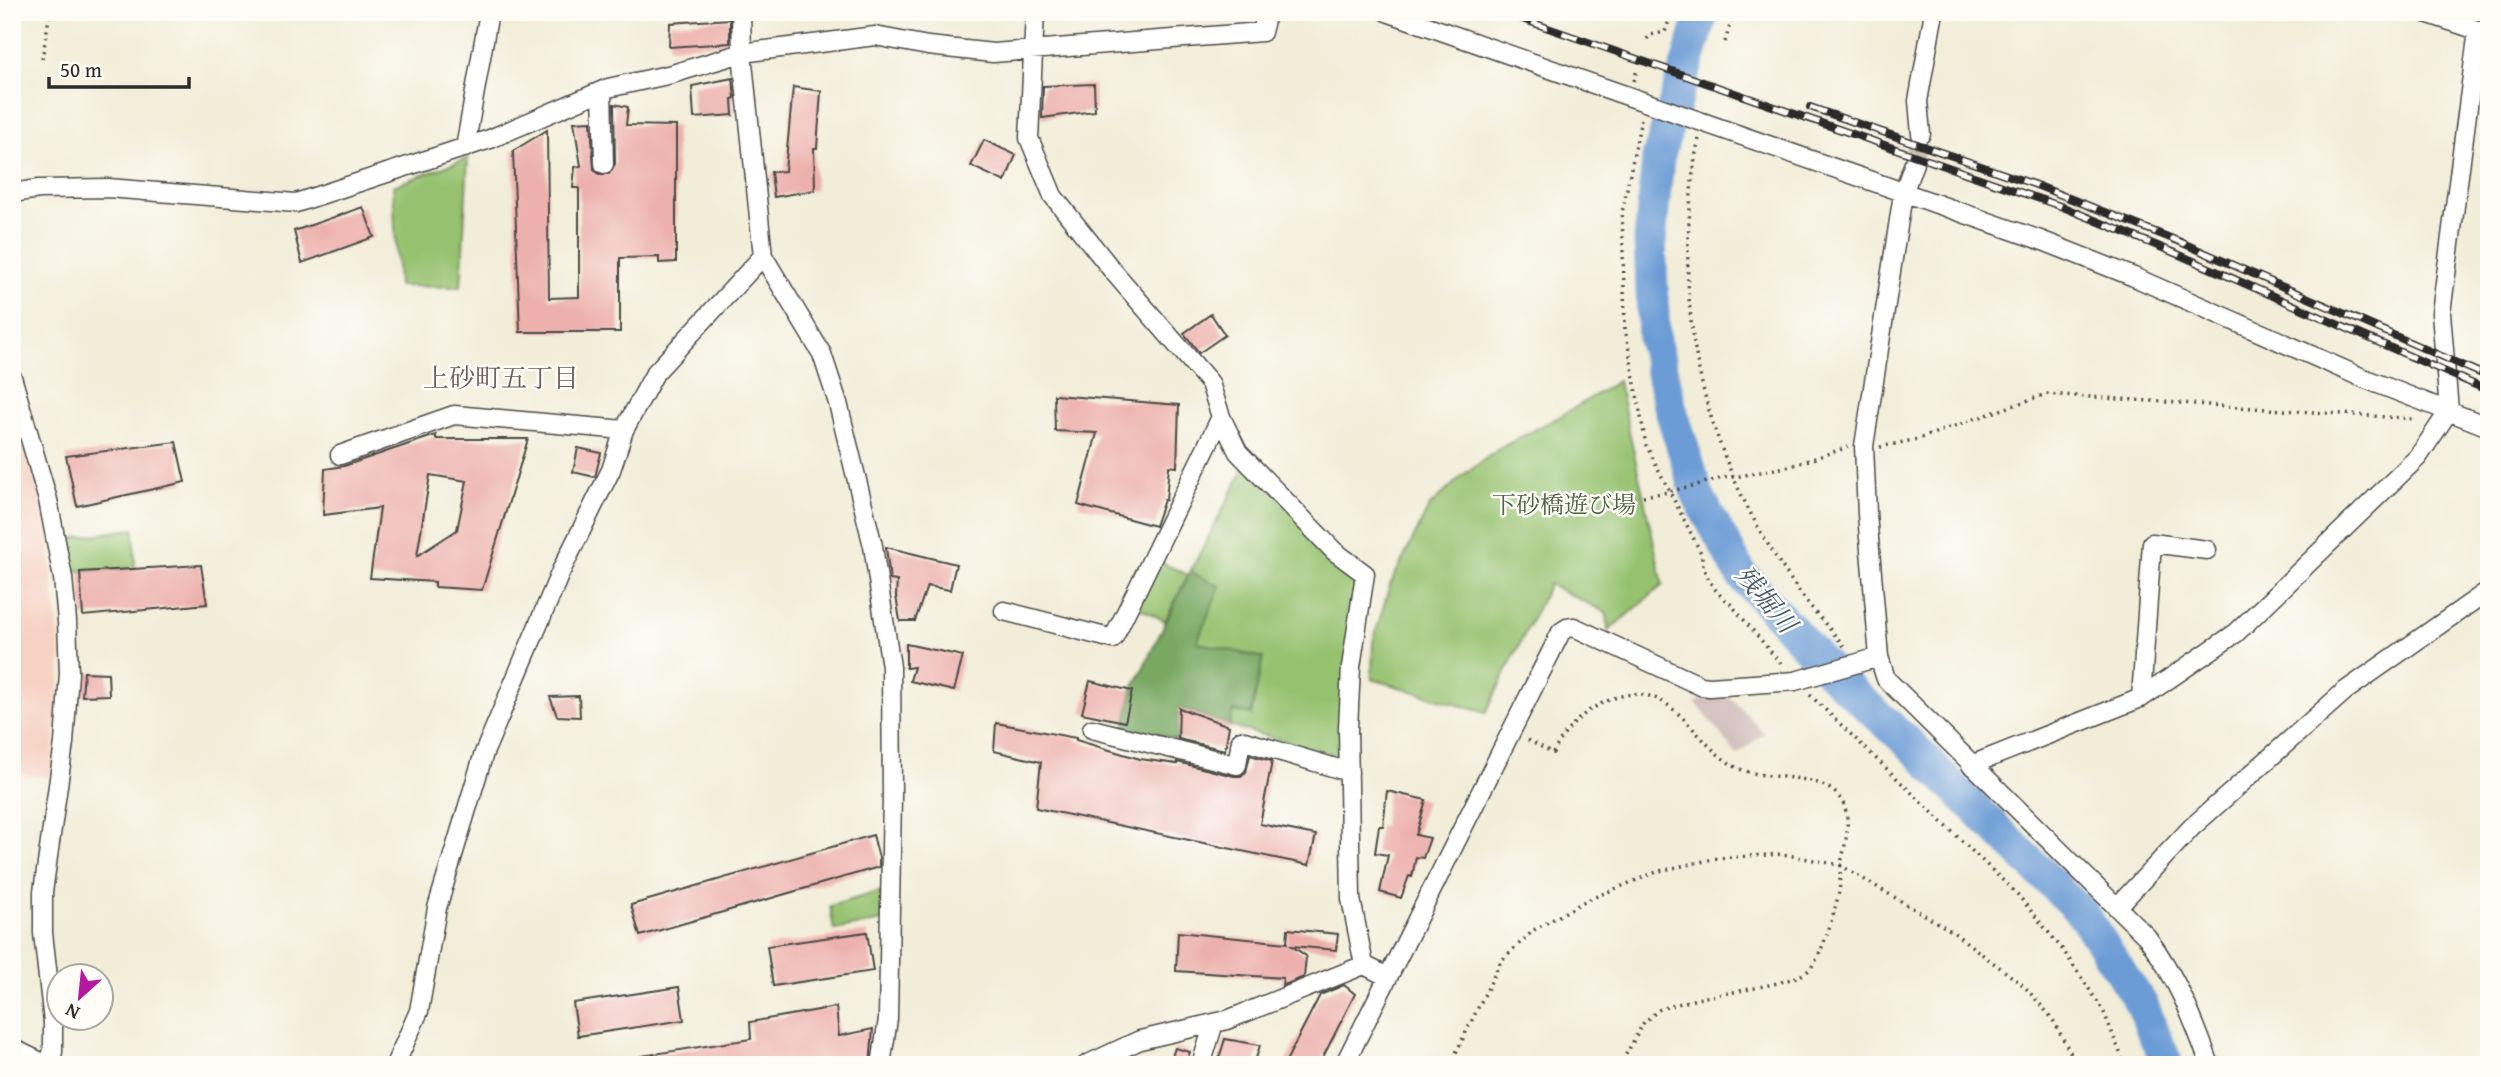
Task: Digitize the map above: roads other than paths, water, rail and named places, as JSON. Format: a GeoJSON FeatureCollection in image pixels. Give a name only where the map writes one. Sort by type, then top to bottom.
{"type":"FeatureCollection","features":[{"type":"Feature","properties":{"kind":"street"},"geometry":{"type":"LineString","coordinates":[[465,148],[489,12]]}},
{"type":"Feature","properties":{"kind":"street"},"geometry":{"type":"LineString","coordinates":[[741,12],[742,53],[764,256],[822,354],[834,391],[873,546],[891,667],[892,795],[888,1006],[881,1065]]}},
{"type":"Feature","properties":{"kind":"street"},"geometry":{"type":"LineString","coordinates":[[1035,12],[1029,138],[1053,196],[1112,270],[1210,383],[1221,417],[1238,452],[1334,551],[1365,574],[1351,667],[1348,728],[1351,899],[1364,965]]}},
{"type":"Feature","properties":{"kind":"street"},"geometry":{"type":"LineString","coordinates":[[12,192],[108,188],[296,203],[465,148],[602,91],[742,53],[875,36],[981,53],[1033,50],[1262,32],[1267,12]]}},
{"type":"Feature","properties":{"kind":"street"},"geometry":{"type":"LineString","coordinates":[[1387,12],[1648,110],[2043,241],[2363,378],[2489,427]]}},
{"type":"Feature","properties":{"kind":"street"},"geometry":{"type":"LineString","coordinates":[[1921,134],[1918,101],[1934,12]]}},
{"type":"Feature","properties":{"kind":"street"},"geometry":{"type":"LineString","coordinates":[[1971,765],[2141,698],[2236,633],[2418,457],[2449,411],[2441,313],[2483,32],[2423,12]]}},
{"type":"Feature","properties":{"kind":"street"},"geometry":{"type":"LineString","coordinates":[[602,91],[604,164]]}},
{"type":"Feature","properties":{"kind":"street"},"geometry":{"type":"LineString","coordinates":[[1914,163],[1903,194],[1864,446],[1879,657],[1886,679],[2147,937],[2175,979],[2190,1009],[2210,1065]]}},
{"type":"Feature","properties":{"kind":"street"},"geometry":{"type":"LineString","coordinates":[[399,1062],[419,1011],[437,908],[484,753],[561,571],[611,470],[624,430],[655,373],[764,256]]}},
{"type":"Feature","properties":{"kind":"street"},"geometry":{"type":"LineString","coordinates":[[12,377],[48,500],[61,566],[69,673],[64,743],[43,892],[43,933],[54,1022],[53,1052],[47,1065],[12,1048]]}},
{"type":"Feature","properties":{"kind":"street"},"geometry":{"type":"LineString","coordinates":[[340,455],[454,415],[624,430]]}},
{"type":"Feature","properties":{"kind":"street"},"geometry":{"type":"LineString","coordinates":[[1004,611],[1113,639],[1221,417]]}},
{"type":"Feature","properties":{"kind":"street"},"geometry":{"type":"LineString","coordinates":[[2141,698],[2152,543],[2207,550]]}},
{"type":"Feature","properties":{"kind":"street"},"geometry":{"type":"LineString","coordinates":[[2118,906],[2192,827],[2345,691],[2489,590]]}},
{"type":"Feature","properties":{"kind":"street"},"geometry":{"type":"LineString","coordinates":[[1344,1065],[1561,632],[1574,627],[1701,686],[1796,681],[1805,684],[1852,657],[1879,657]]}},
{"type":"Feature","properties":{"kind":"street"},"geometry":{"type":"LineString","coordinates":[[1092,729],[1237,765],[1241,740],[1349,772]]}},
{"type":"Feature","properties":{"kind":"street"},"geometry":{"type":"LineString","coordinates":[[1086,1065],[1140,1040],[1227,1020],[1364,965],[1388,977]]}},
{"type":"Feature","properties":{"kind":"street"},"geometry":{"type":"LineString","coordinates":[[1201,1065],[1214,1023]]}},
{"type":"Feature","properties":{"kind":"waterway","name":"残堀川"},"geometry":{"type":"LineString","coordinates":[[1703,12],[1658,158],[1650,240],[1654,340],[1671,410],[1698,496],[1741,574],[1835,677],[1912,746],[2083,914],[2142,1005],[2167,1065]]}},
{"type":"Feature","properties":{"kind":"tunnel"},"geometry":{"type":"LineString","coordinates":[[1914,163],[1921,134]]}},
{"type":"Feature","properties":{"kind":"railway"},"geometry":{"type":"LineString","coordinates":[[1502,12],[2063,207],[2182,256],[2489,391]]}},
{"type":"Feature","properties":{"kind":"railway"},"geometry":{"type":"LineString","coordinates":[[1810,107],[2036,185],[2178,241],[2489,377]]}},
{"type":"Feature","properties":{"kind":"district","name":"上砂町五丁目"},"geometry":{"type":"Point","coordinates":[501,378]}},
{"type":"Feature","properties":{"kind":"park label","name":"下砂橋遊び場"},"geometry":{"type":"Point","coordinates":[1564,505]}}]}
